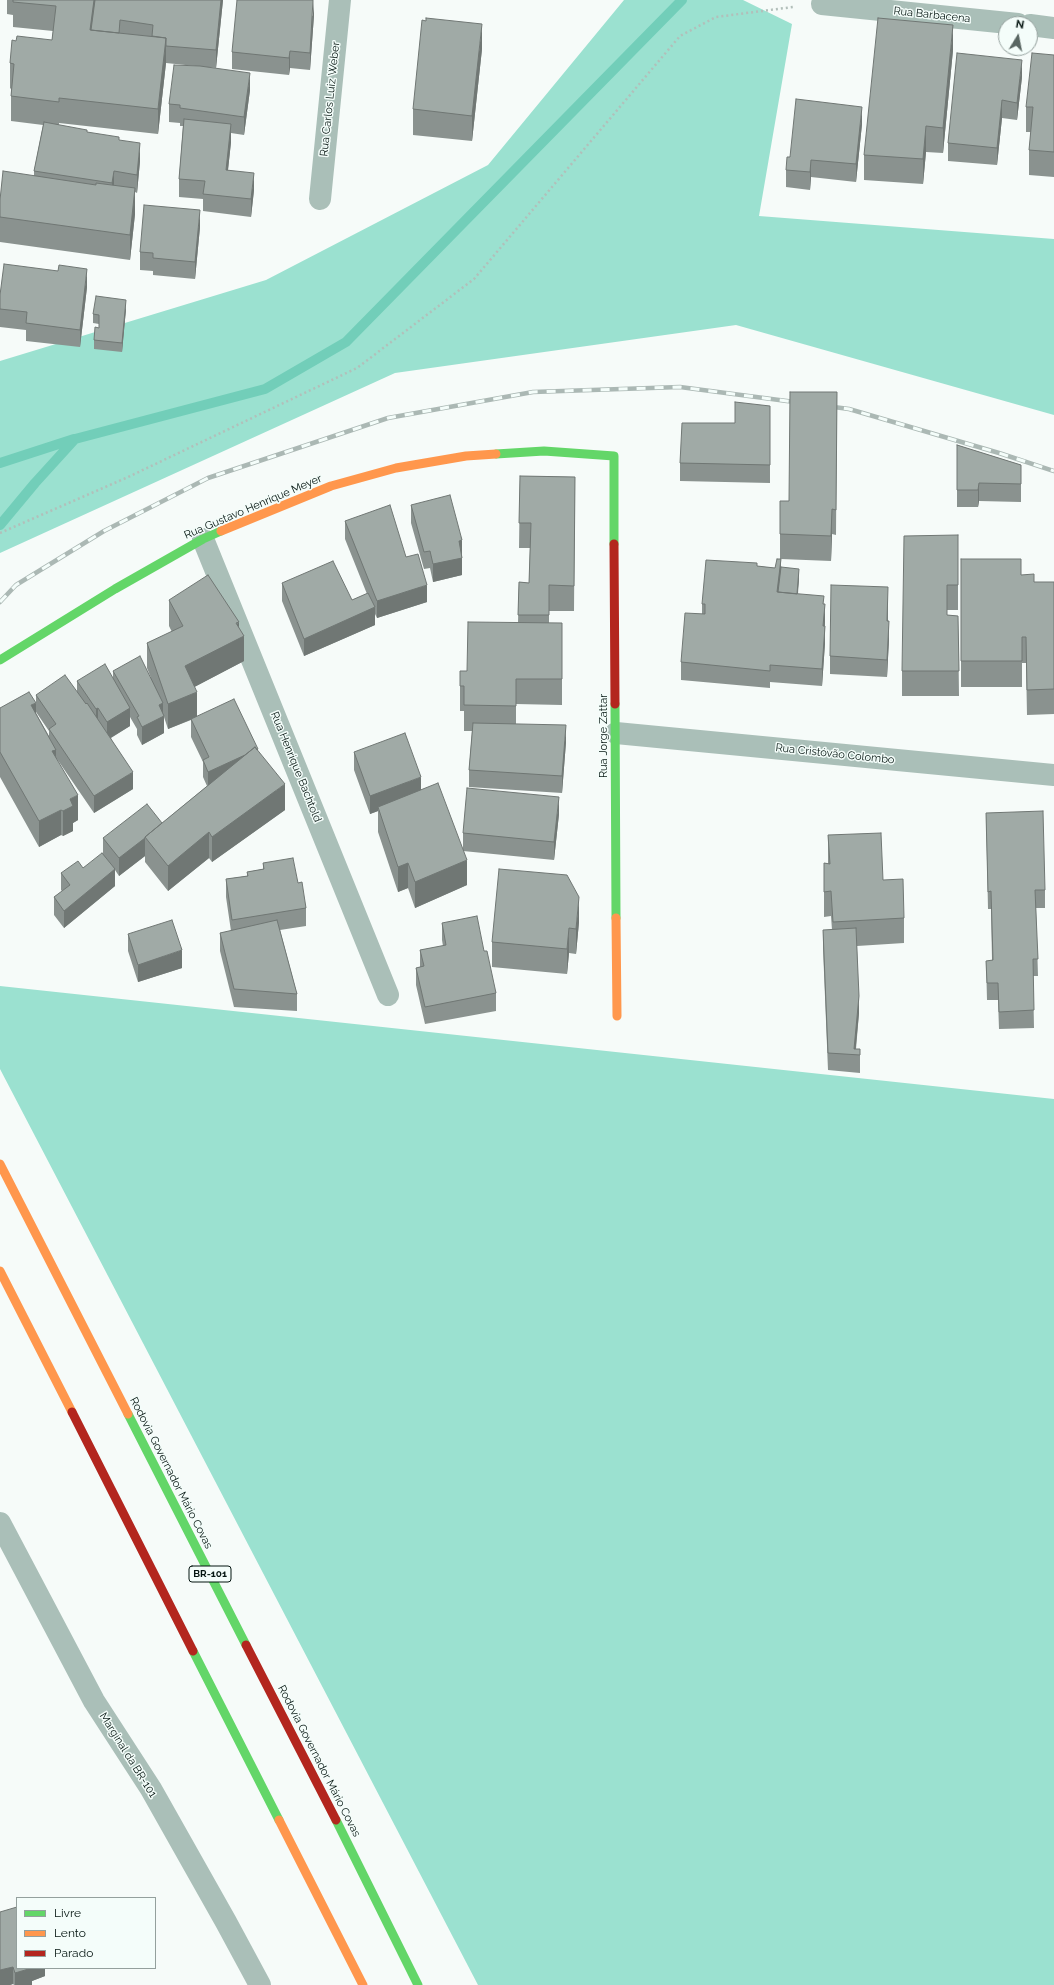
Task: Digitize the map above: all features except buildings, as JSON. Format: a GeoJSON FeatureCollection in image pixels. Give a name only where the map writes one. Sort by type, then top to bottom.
{"type":"FeatureCollection","features":[{"type":"Feature","properties":{"kind":"main road","name":"Rua Gustavo Henrique Meyer"},"geometry":{"type":"LineString","coordinates":[[0,660],[115,589],[203,539],[331,486],[396,468],[466,456],[544,451],[614,456]]}},
{"type":"Feature","properties":{"kind":"main road","name":"Rua Jorge Zattar"},"geometry":{"type":"LineString","coordinates":[[614,456],[617,1016]]}},
{"type":"Feature","properties":{"kind":"main road","name":"Rodovia Governador Mário Covas"},"geometry":{"type":"LineString","coordinates":[[0,1164],[418,1985]]}},
{"type":"Feature","properties":{"kind":"main road"},"geometry":{"type":"LineString","coordinates":[[0,1271],[363,1985]]}},
{"type":"Feature","properties":{"kind":"street","name":"Rua Carlos Luiz Weber"},"geometry":{"type":"LineString","coordinates":[[320,199],[340,0]]}},
{"type":"Feature","properties":{"kind":"street","name":"Rua Barbacena"},"geometry":{"type":"LineString","coordinates":[[822,4],[998,22]]}},
{"type":"Feature","properties":{"kind":"street"},"geometry":{"type":"LineString","coordinates":[[1038,26],[1054,28]]}},
{"type":"Feature","properties":{"kind":"street","name":"Rua Henrique Bachtold"},"geometry":{"type":"LineString","coordinates":[[203,539],[388,995]]}},
{"type":"Feature","properties":{"kind":"street","name":"Rua Cristóvão Colombo"},"geometry":{"type":"LineString","coordinates":[[616,733],[1054,775]]}},
{"type":"Feature","properties":{"kind":"street","name":"Marginal da BR-101"},"geometry":{"type":"LineString","coordinates":[[0,1523],[94,1701],[151,1789],[260,1985]]}},
{"type":"Feature","properties":{"kind":"path"},"geometry":{"type":"LineString","coordinates":[[0,533],[126,478],[357,368],[474,278],[680,36],[716,17],[822,4]]}},
{"type":"Feature","properties":{"kind":"green space"},"geometry":{"type":"Polygon","coordinates":[[[624,0],[743,0],[792,24],[759,216],[1054,239],[1054,415],[736,325],[395,373],[0,553],[0,361],[266,280],[488,165],[624,0]]]}},
{"type":"Feature","properties":{"kind":"green space"},"geometry":{"type":"Polygon","coordinates":[[[0,986],[1054,1099],[1054,1985],[478,1985],[0,1069],[0,986]]]}},
{"type":"Feature","properties":{"kind":"waterway"},"geometry":{"type":"LineString","coordinates":[[0,525],[35,483],[75,439],[265,389],[346,342],[682,0]]}},
{"type":"Feature","properties":{"kind":"waterway"},"geometry":{"type":"LineString","coordinates":[[0,463],[74,439]]}},
{"type":"Feature","properties":{"kind":"railway"},"geometry":{"type":"LineString","coordinates":[[0,602],[16,585],[104,531],[208,478],[388,418],[533,392],[680,387],[802,403]]}},
{"type":"Feature","properties":{"kind":"railway"},"geometry":{"type":"LineString","coordinates":[[826,406],[849,409],[999,453],[1054,471]]}},
{"type":"Feature","properties":{"kind":"traffic: fast"},"geometry":{"type":"LineString","coordinates":[[496,454],[544,451],[614,456],[614,544]]}},
{"type":"Feature","properties":{"kind":"traffic: fast"},"geometry":{"type":"LineString","coordinates":[[0,660],[115,589],[203,539],[221,531]]}},
{"type":"Feature","properties":{"kind":"traffic: fast"},"geometry":{"type":"LineString","coordinates":[[615,704],[616,918]]}},
{"type":"Feature","properties":{"kind":"traffic: fast"},"geometry":{"type":"LineString","coordinates":[[128,1414],[246,1645]]}},
{"type":"Feature","properties":{"kind":"traffic: fast"},"geometry":{"type":"LineString","coordinates":[[193,1651],[279,1820]]}},
{"type":"Feature","properties":{"kind":"traffic: fast"},"geometry":{"type":"LineString","coordinates":[[336,1820],[418,1985]]}},
{"type":"Feature","properties":{"kind":"traffic: slow"},"geometry":{"type":"LineString","coordinates":[[221,531],[331,486],[396,468],[466,456],[496,454]]}},
{"type":"Feature","properties":{"kind":"traffic: slow"},"geometry":{"type":"LineString","coordinates":[[616,918],[617,1016]]}},
{"type":"Feature","properties":{"kind":"traffic: slow"},"geometry":{"type":"LineString","coordinates":[[0,1164],[128,1414]]}},
{"type":"Feature","properties":{"kind":"traffic: slow"},"geometry":{"type":"LineString","coordinates":[[0,1271],[72,1412]]}},
{"type":"Feature","properties":{"kind":"traffic: slow"},"geometry":{"type":"LineString","coordinates":[[279,1820],[363,1985]]}},
{"type":"Feature","properties":{"kind":"traffic: jam"},"geometry":{"type":"LineString","coordinates":[[614,544],[615,704]]}},
{"type":"Feature","properties":{"kind":"traffic: jam"},"geometry":{"type":"LineString","coordinates":[[72,1412],[193,1651]]}},
{"type":"Feature","properties":{"kind":"traffic: jam"},"geometry":{"type":"LineString","coordinates":[[246,1645],[336,1820]]}}]}
